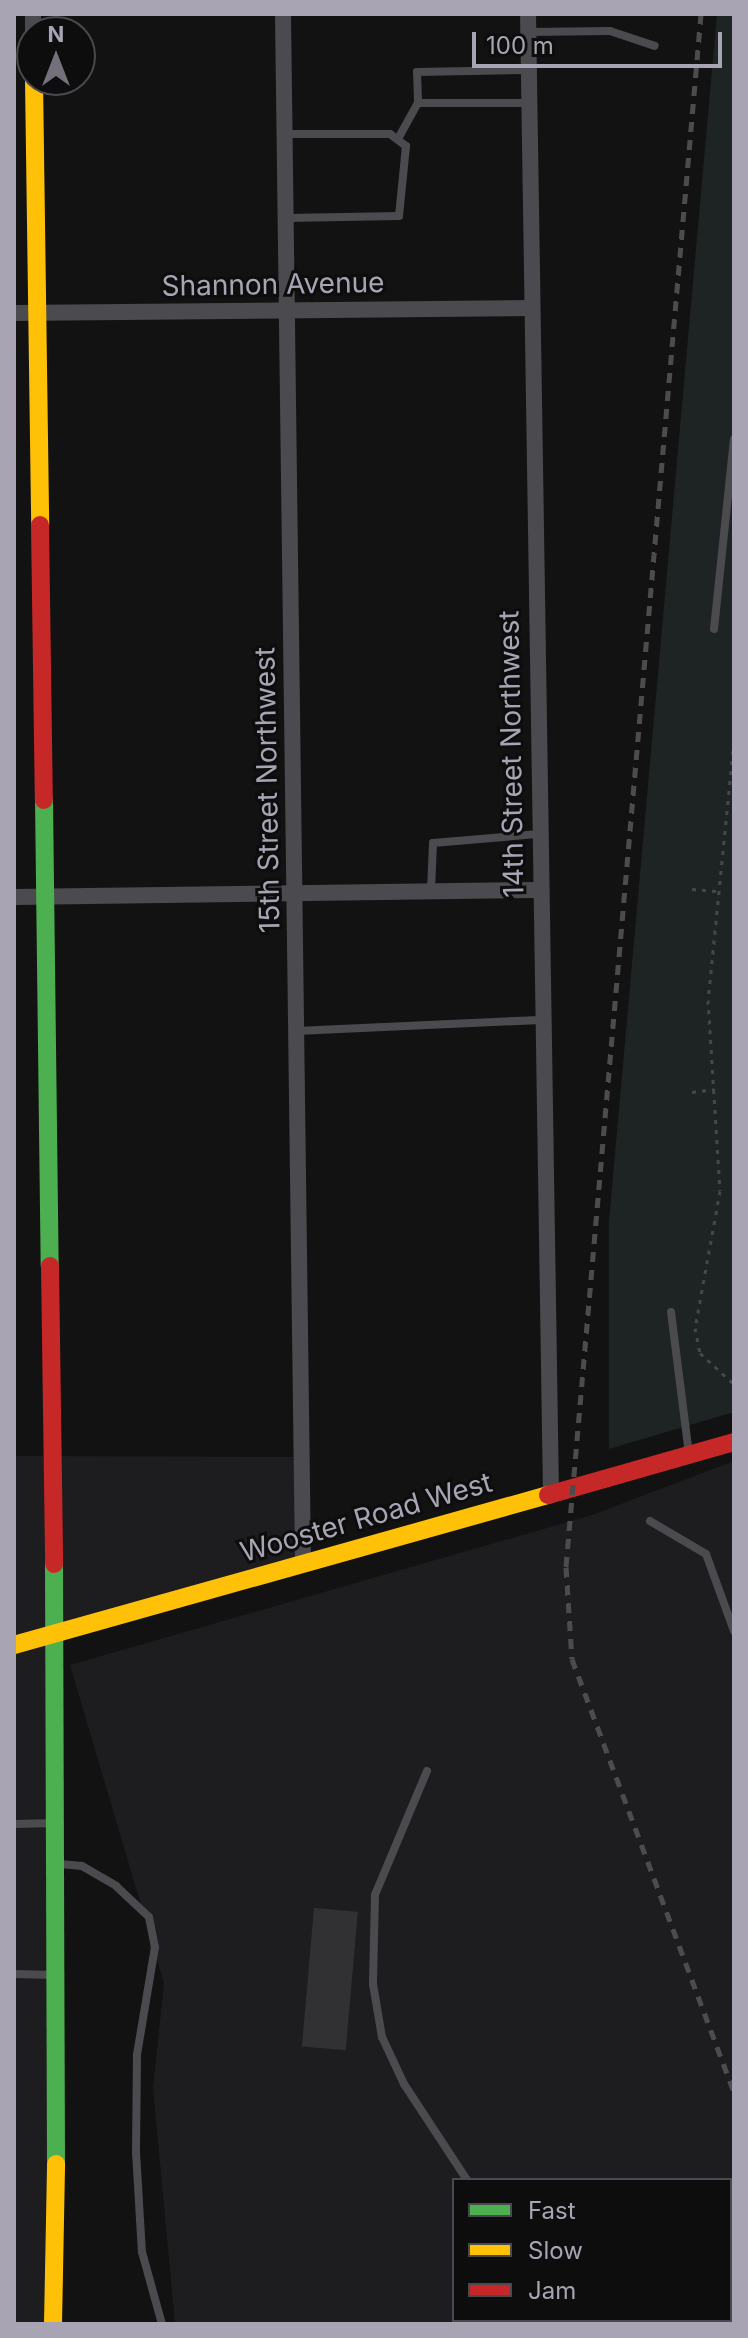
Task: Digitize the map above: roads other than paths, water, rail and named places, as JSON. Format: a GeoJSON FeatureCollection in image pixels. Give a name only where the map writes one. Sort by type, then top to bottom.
{"type":"FeatureCollection","features":[{"type":"Feature","properties":{"kind":"street","name":"15th Street Northwest"},"geometry":{"type":"LineString","coordinates":[[283,14],[303,1564]]}},
{"type":"Feature","properties":{"kind":"street","name":"14th Street Northwest"},"geometry":{"type":"LineString","coordinates":[[528,14],[537,834],[551,1493]]}},
{"type":"Feature","properties":{"kind":"street"},"geometry":{"type":"LineString","coordinates":[[34,96],[60,1975],[53,2324]]}},
{"type":"Feature","properties":{"kind":"street","name":"Shannon Avenue"},"geometry":{"type":"LineString","coordinates":[[14,313],[532,308]]}},
{"type":"Feature","properties":{"kind":"street"},"geometry":{"type":"LineString","coordinates":[[14,897],[538,890]]}},
{"type":"Feature","properties":{"kind":"street","name":"Wooster Road West"},"geometry":{"type":"LineString","coordinates":[[14,1645],[55,1636],[734,1442]]}},
{"type":"Feature","properties":{"kind":"lane"},"geometry":{"type":"LineString","coordinates":[[528,32],[610,31],[655,46]]}},
{"type":"Feature","properties":{"kind":"lane"},"geometry":{"type":"LineString","coordinates":[[399,137],[418,103],[417,72],[529,70]]}},
{"type":"Feature","properties":{"kind":"lane"},"geometry":{"type":"LineString","coordinates":[[418,103],[529,103]]}},
{"type":"Feature","properties":{"kind":"lane"},"geometry":{"type":"LineString","coordinates":[[285,134],[399,137]]}},
{"type":"Feature","properties":{"kind":"lane"},"geometry":{"type":"LineString","coordinates":[[285,218],[399,216],[404,209],[406,146],[399,137]]}},
{"type":"Feature","properties":{"kind":"lane"},"geometry":{"type":"LineString","coordinates":[[714,629],[734,439]]}},
{"type":"Feature","properties":{"kind":"lane"},"geometry":{"type":"LineString","coordinates":[[431,892],[433,843],[537,834]]}},
{"type":"Feature","properties":{"kind":"lane"},"geometry":{"type":"LineString","coordinates":[[295,1031],[541,1020]]}},
{"type":"Feature","properties":{"kind":"lane"},"geometry":{"type":"LineString","coordinates":[[671,1312],[689,1455]]}},
{"type":"Feature","properties":{"kind":"lane"},"geometry":{"type":"LineString","coordinates":[[650,1521],[706,1554],[734,1631]]}},
{"type":"Feature","properties":{"kind":"lane"},"geometry":{"type":"LineString","coordinates":[[427,1771],[375,1895],[373,1984],[382,2037],[404,2084],[466,2178]]}},
{"type":"Feature","properties":{"kind":"lane"},"geometry":{"type":"LineString","coordinates":[[14,1824],[58,1823]]}},
{"type":"Feature","properties":{"kind":"lane"},"geometry":{"type":"LineString","coordinates":[[58,1864],[82,1866],[116,1886],[149,1917],[155,1947],[137,2055],[136,2152],[142,2252],[162,2324]]}},
{"type":"Feature","properties":{"kind":"lane"},"geometry":{"type":"LineString","coordinates":[[14,1974],[60,1975]]}},
{"type":"Feature","properties":{"kind":"railway"},"geometry":{"type":"LineString","coordinates":[[701,14],[566,1567],[572,1659],[734,2093]]}}]}
